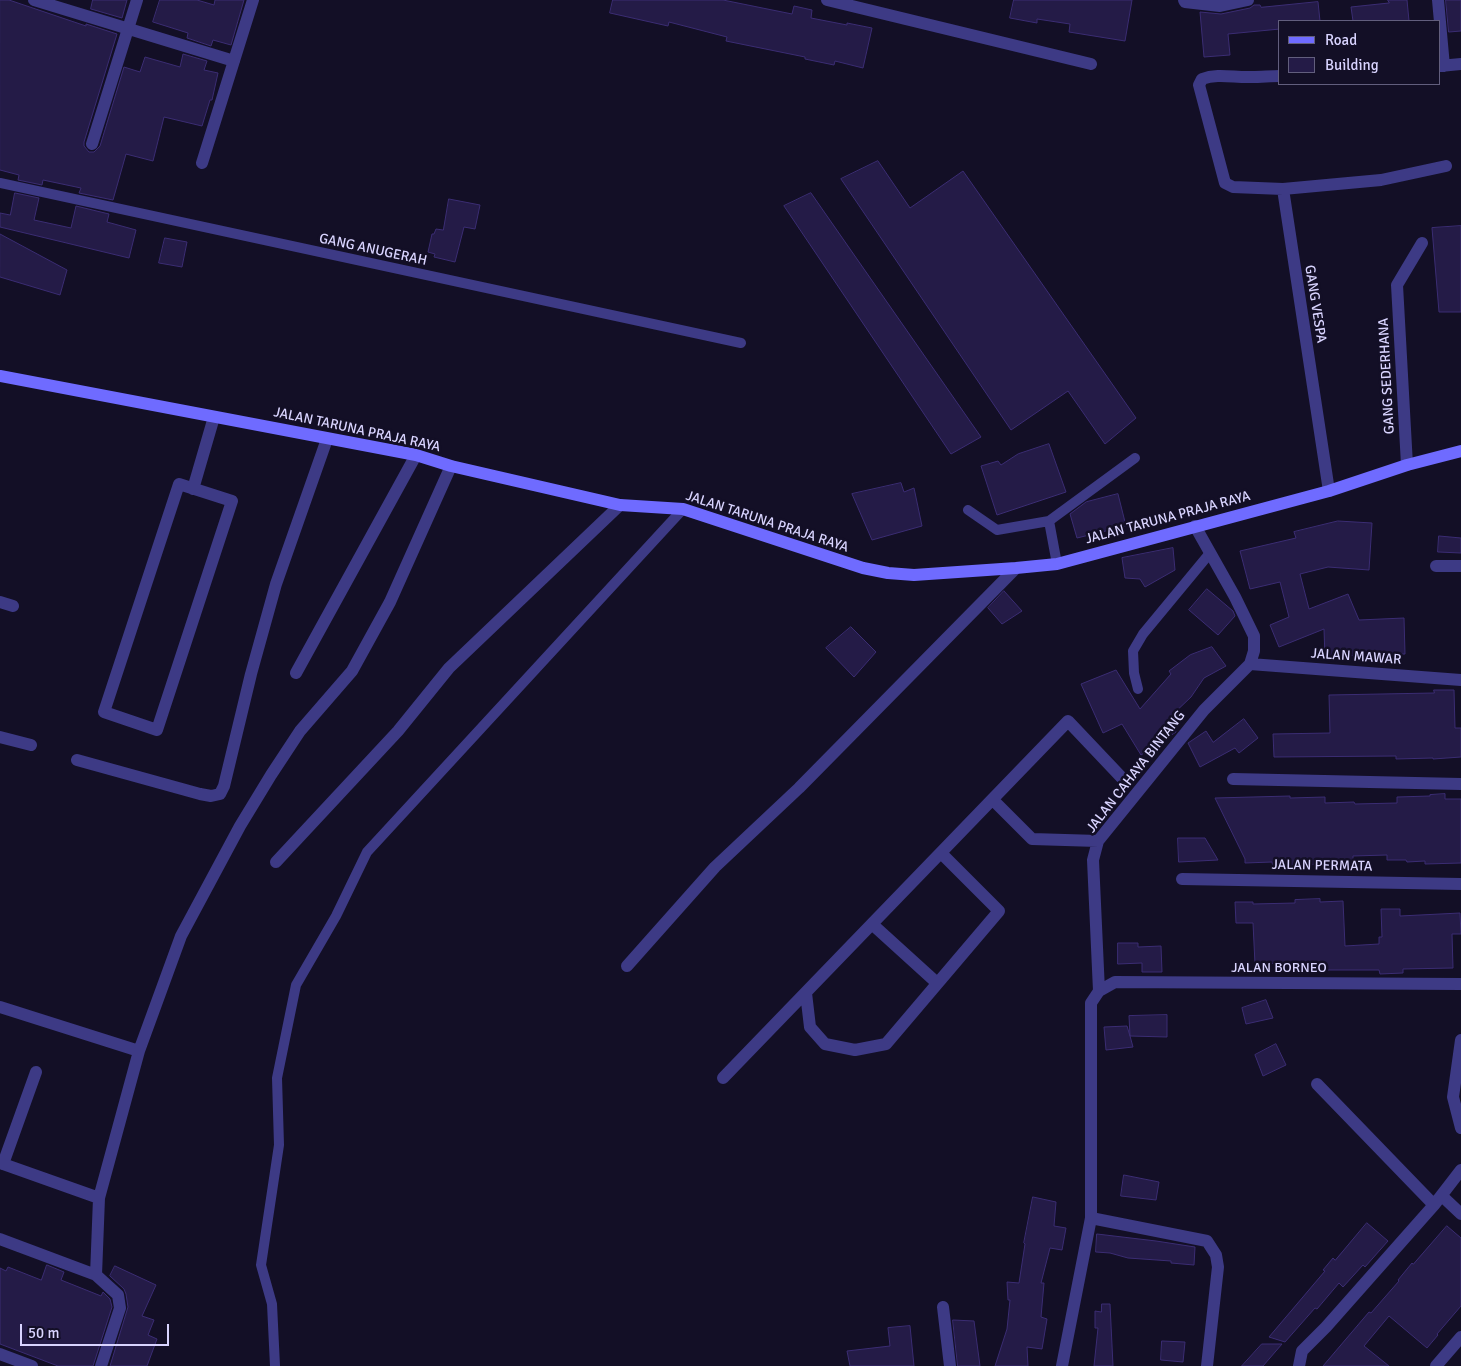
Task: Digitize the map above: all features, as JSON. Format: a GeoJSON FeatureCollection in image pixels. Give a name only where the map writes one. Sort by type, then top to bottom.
{"type":"FeatureCollection","features":[{"type":"Feature","properties":{"kind":"street"},"geometry":{"type":"LineString","coordinates":[[34,0],[234,61]]}},
{"type":"Feature","properties":{"kind":"street"},"geometry":{"type":"LineString","coordinates":[[92,144],[137,0]]}},
{"type":"Feature","properties":{"kind":"street"},"geometry":{"type":"LineString","coordinates":[[202,163],[253,0]]}},
{"type":"Feature","properties":{"kind":"street"},"geometry":{"type":"LineString","coordinates":[[828,0],[1091,64]]}},
{"type":"Feature","properties":{"kind":"street"},"geometry":{"type":"LineString","coordinates":[[1184,0],[1185,2],[1220,6],[1248,0]]}},
{"type":"Feature","properties":{"kind":"street"},"geometry":{"type":"LineString","coordinates":[[1438,0],[1439,20]]}},
{"type":"Feature","properties":{"kind":"street"},"geometry":{"type":"LineString","coordinates":[[1441,50],[1442,66],[1461,64]]}},
{"type":"Feature","properties":{"kind":"street"},"geometry":{"type":"LineString","coordinates":[[1278,76],[1251,78],[1208,77],[1202,79],[1199,85],[1225,182],[1233,187],[1283,189],[1381,180],[1446,166]]}},
{"type":"Feature","properties":{"kind":"street","name":"GANG VESPA"},"geometry":{"type":"LineString","coordinates":[[1283,189],[1329,491]]}},
{"type":"Feature","properties":{"kind":"street","name":"GANG SEDERHANA"},"geometry":{"type":"LineString","coordinates":[[1407,465],[1397,285],[1422,243]]}},
{"type":"Feature","properties":{"kind":"street","name":"JALAN TARUNA PRAJA RAYA"},"geometry":{"type":"LineString","coordinates":[[0,376],[416,455],[451,466],[620,505],[683,509],[863,568],[888,573],[914,575],[1058,564],[1329,491],[1407,465],[1461,451]]}},
{"type":"Feature","properties":{"kind":"street"},"geometry":{"type":"LineString","coordinates":[[193,488],[214,417]]}},
{"type":"Feature","properties":{"kind":"street"},"geometry":{"type":"LineString","coordinates":[[77,760],[206,795],[220,794],[224,786],[251,674],[276,584],[327,439]]}},
{"type":"Feature","properties":{"kind":"street"},"geometry":{"type":"LineString","coordinates":[[296,673],[416,455]]}},
{"type":"Feature","properties":{"kind":"street"},"geometry":{"type":"LineString","coordinates":[[96,1275],[99,1198],[139,1050],[181,936],[231,842],[271,775],[300,731],[352,671],[390,602],[451,466]]}},
{"type":"Feature","properties":{"kind":"street"},"geometry":{"type":"LineString","coordinates":[[179,484],[193,488],[232,501],[157,730],[104,712],[179,484]]}},
{"type":"Feature","properties":{"kind":"street"},"geometry":{"type":"LineString","coordinates":[[276,862],[398,731],[449,668],[620,505]]}},
{"type":"Feature","properties":{"kind":"street"},"geometry":{"type":"LineString","coordinates":[[1195,526],[1235,597],[1254,636],[1254,651],[1250,664]]}},
{"type":"Feature","properties":{"kind":"street"},"geometry":{"type":"LineString","coordinates":[[1436,566],[1461,566]]}},
{"type":"Feature","properties":{"kind":"street"},"geometry":{"type":"LineString","coordinates":[[627,966],[715,867],[798,788],[1016,568]]}},
{"type":"Feature","properties":{"kind":"street"},"geometry":{"type":"LineString","coordinates":[[0,602],[14,606]]}},
{"type":"Feature","properties":{"kind":"street","name":"JALAN MAWAR"},"geometry":{"type":"LineString","coordinates":[[1250,664],[1461,680]]}},
{"type":"Feature","properties":{"kind":"street","name":"JALAN CAHAYA BINTANG"},"geometry":{"type":"LineString","coordinates":[[1062,1366],[1091,1218],[1091,1003],[1099,991],[1093,860],[1098,841],[1204,710],[1250,664]]}},
{"type":"Feature","properties":{"kind":"street"},"geometry":{"type":"LineString","coordinates":[[723,1078],[1068,721],[1122,778]]}},
{"type":"Feature","properties":{"kind":"street"},"geometry":{"type":"LineString","coordinates":[[0,737],[31,746]]}},
{"type":"Feature","properties":{"kind":"street"},"geometry":{"type":"LineString","coordinates":[[1233,779],[1461,784]]}},
{"type":"Feature","properties":{"kind":"street"},"geometry":{"type":"LineString","coordinates":[[993,800],[1032,839],[1098,841]]}},
{"type":"Feature","properties":{"kind":"street"},"geometry":{"type":"LineString","coordinates":[[806,992],[810,1027],[825,1044],[855,1050],[886,1044],[998,911],[941,853]]}},
{"type":"Feature","properties":{"kind":"street","name":"JALAN PERMATA"},"geometry":{"type":"LineString","coordinates":[[1182,879],[1461,884]]}},
{"type":"Feature","properties":{"kind":"street"},"geometry":{"type":"LineString","coordinates":[[872,924],[937,983]]}},
{"type":"Feature","properties":{"kind":"street","name":"JALAN BORNEO"},"geometry":{"type":"LineString","coordinates":[[1099,991],[1115,982],[1461,984]]}},
{"type":"Feature","properties":{"kind":"street"},"geometry":{"type":"LineString","coordinates":[[0,1007],[139,1050]]}},
{"type":"Feature","properties":{"kind":"street"},"geometry":{"type":"LineString","coordinates":[[1461,1040],[1457,1097],[1461,1128]]}},
{"type":"Feature","properties":{"kind":"street"},"geometry":{"type":"LineString","coordinates":[[36,1072],[1,1163],[99,1198]]}},
{"type":"Feature","properties":{"kind":"street"},"geometry":{"type":"LineString","coordinates":[[1317,1084],[1438,1201],[1461,1214]]}},
{"type":"Feature","properties":{"kind":"street"},"geometry":{"type":"LineString","coordinates":[[1299,1366],[1302,1351],[1438,1201],[1461,1170]]}},
{"type":"Feature","properties":{"kind":"street"},"geometry":{"type":"LineString","coordinates":[[1091,1218],[1207,1241],[1216,1255],[1218,1267],[1207,1366]]}},
{"type":"Feature","properties":{"kind":"street"},"geometry":{"type":"LineString","coordinates":[[0,1239],[96,1275],[118,1295],[120,1308],[101,1366]]}},
{"type":"Feature","properties":{"kind":"street"},"geometry":{"type":"LineString","coordinates":[[943,1307],[950,1366]]}},
{"type":"Feature","properties":{"kind":"street"},"geometry":{"type":"LineString","coordinates":[[1436,1366],[1461,1338]]}},
{"type":"Feature","properties":{"kind":"street"},"geometry":{"type":"LineString","coordinates":[[0,1354],[32,1366]]}},
{"type":"Feature","properties":{"kind":"lane","name":"GANG ANUGERAH"},"geometry":{"type":"LineString","coordinates":[[0,183],[741,343]]}},
{"type":"Feature","properties":{"kind":"lane"},"geometry":{"type":"LineString","coordinates":[[968,510],[997,530],[1049,521],[1135,458]]}},
{"type":"Feature","properties":{"kind":"lane"},"geometry":{"type":"LineString","coordinates":[[275,1366],[272,1304],[261,1264],[279,1145],[277,1078],[296,985],[336,916],[367,852],[683,509]]}},
{"type":"Feature","properties":{"kind":"lane"},"geometry":{"type":"LineString","coordinates":[[1049,521],[1058,564]]}},
{"type":"Feature","properties":{"kind":"lane"},"geometry":{"type":"LineString","coordinates":[[1138,689],[1134,673],[1134,651],[1143,634],[1210,553]]}},
{"type":"Feature","properties":{"kind":"building"},"geometry":{"type":"Polygon","coordinates":[[[0,0],[9,0],[86,26],[86,24],[117,34],[84,142],[84,146],[89,152],[94,152],[100,146],[124,67],[140,72],[145,57],[180,67],[183,54],[207,61],[204,70],[218,73],[212,100],[210,100],[202,126],[164,117],[153,161],[126,154],[113,200],[79,193],[81,188],[43,180],[42,185],[18,180],[19,175],[0,170],[0,0]]]}},
{"type":"Feature","properties":{"kind":"building"},"geometry":{"type":"Polygon","coordinates":[[[93,0],[127,0],[122,18],[91,9],[93,0]]]}},
{"type":"Feature","properties":{"kind":"building"},"geometry":{"type":"Polygon","coordinates":[[[160,0],[197,0],[214,5],[215,0],[244,0],[231,45],[213,40],[211,46],[187,38],[188,33],[153,22],[160,0]]]}},
{"type":"Feature","properties":{"kind":"building"},"geometry":{"type":"Polygon","coordinates":[[[613,0],[723,0],[792,14],[794,6],[812,10],[811,18],[872,28],[863,68],[835,61],[834,65],[805,59],[805,57],[726,41],[727,37],[669,22],[668,26],[610,13],[613,0]]]}},
{"type":"Feature","properties":{"kind":"building"},"geometry":{"type":"Polygon","coordinates":[[[1014,0],[1132,0],[1125,41],[1069,32],[1070,24],[1037,19],[1037,23],[1010,18],[1014,0]]]}},
{"type":"Feature","properties":{"kind":"building"},"geometry":{"type":"Polygon","coordinates":[[[1388,0],[1407,0],[1409,20],[1353,20],[1351,7],[1389,3],[1388,0]]]}},
{"type":"Feature","properties":{"kind":"building"},"geometry":{"type":"Polygon","coordinates":[[[1446,0],[1461,0],[1461,31],[1449,32],[1446,0]]]}},
{"type":"Feature","properties":{"kind":"building"},"geometry":{"type":"Polygon","coordinates":[[[1318,2],[1320,20],[1278,20],[1278,29],[1228,34],[1230,55],[1204,57],[1200,12],[1221,14],[1250,8],[1254,5],[1260,5],[1261,7],[1318,2]]]}},
{"type":"Feature","properties":{"kind":"building"},"geometry":{"type":"Polygon","coordinates":[[[878,161],[910,208],[963,171],[1136,418],[1105,444],[1068,391],[1011,430],[841,179],[878,161]]]}},
{"type":"Feature","properties":{"kind":"building"},"geometry":{"type":"Polygon","coordinates":[[[15,193],[39,198],[34,220],[71,228],[76,206],[109,214],[107,222],[136,230],[129,258],[0,227],[0,213],[10,215],[15,193]]]}},
{"type":"Feature","properties":{"kind":"building"},"geometry":{"type":"Polygon","coordinates":[[[811,193],[981,437],[951,454],[784,206],[811,193]]]}},
{"type":"Feature","properties":{"kind":"building"},"geometry":{"type":"Polygon","coordinates":[[[449,199],[480,205],[475,229],[464,227],[455,262],[434,257],[435,254],[428,252],[432,234],[434,234],[436,229],[443,230],[449,199]]]}},
{"type":"Feature","properties":{"kind":"building"},"geometry":{"type":"Polygon","coordinates":[[[1461,226],[1461,312],[1439,312],[1432,228],[1461,226]]]}},
{"type":"Feature","properties":{"kind":"building"},"geometry":{"type":"Polygon","coordinates":[[[0,234],[67,270],[60,295],[0,277],[0,234]]]}},
{"type":"Feature","properties":{"kind":"building"},"geometry":{"type":"Polygon","coordinates":[[[165,238],[187,242],[182,267],[159,263],[165,238]]]}},
{"type":"Feature","properties":{"kind":"building"},"geometry":{"type":"Polygon","coordinates":[[[1049,444],[1066,492],[997,515],[981,466],[998,461],[1001,465],[1018,454],[1049,444]]]}},
{"type":"Feature","properties":{"kind":"building"},"geometry":{"type":"Polygon","coordinates":[[[901,483],[904,492],[914,488],[922,526],[872,540],[852,494],[901,483]]]}},
{"type":"Feature","properties":{"kind":"building"},"geometry":{"type":"Polygon","coordinates":[[[1118,494],[1126,526],[1077,538],[1070,514],[1086,502],[1118,494]]]}},
{"type":"Feature","properties":{"kind":"building"},"geometry":{"type":"Polygon","coordinates":[[[1338,521],[1372,523],[1369,570],[1328,567],[1300,574],[1309,609],[1348,594],[1359,620],[1404,618],[1405,654],[1325,658],[1324,629],[1279,647],[1270,625],[1289,617],[1280,582],[1250,589],[1240,551],[1296,538],[1294,532],[1338,521]]]}},
{"type":"Feature","properties":{"kind":"building"},"geometry":{"type":"Polygon","coordinates":[[[1439,536],[1461,538],[1461,553],[1438,552],[1439,536]]]}},
{"type":"Feature","properties":{"kind":"building"},"geometry":{"type":"Polygon","coordinates":[[[1173,548],[1175,570],[1145,587],[1140,579],[1125,578],[1122,558],[1173,548]]]}},
{"type":"Feature","properties":{"kind":"building"},"geometry":{"type":"Polygon","coordinates":[[[1207,589],[1233,611],[1235,616],[1218,635],[1189,610],[1207,589]]]}},
{"type":"Feature","properties":{"kind":"building"},"geometry":{"type":"Polygon","coordinates":[[[1004,591],[1022,611],[1002,624],[988,608],[1004,591]]]}},
{"type":"Feature","properties":{"kind":"building"},"geometry":{"type":"Polygon","coordinates":[[[851,627],[876,652],[854,677],[826,648],[851,627]]]}},
{"type":"Feature","properties":{"kind":"building"},"geometry":{"type":"Polygon","coordinates":[[[1212,647],[1226,666],[1204,678],[1191,697],[1170,717],[1176,732],[1141,755],[1122,724],[1103,733],[1081,684],[1116,670],[1140,709],[1171,674],[1169,671],[1190,655],[1212,647]]]}},
{"type":"Feature","properties":{"kind":"building"},"geometry":{"type":"Polygon","coordinates":[[[1434,690],[1454,690],[1455,728],[1461,728],[1461,757],[1396,759],[1396,756],[1274,757],[1273,734],[1330,733],[1329,695],[1434,693],[1434,690]]]}},
{"type":"Feature","properties":{"kind":"building"},"geometry":{"type":"Polygon","coordinates":[[[1244,719],[1258,738],[1239,753],[1235,748],[1200,767],[1188,743],[1206,731],[1213,742],[1244,719]]]}},
{"type":"Feature","properties":{"kind":"building"},"geometry":{"type":"Polygon","coordinates":[[[1445,794],[1445,799],[1461,799],[1461,863],[1425,864],[1425,861],[1387,860],[1387,855],[1353,856],[1353,861],[1292,865],[1292,867],[1273,867],[1272,862],[1245,863],[1245,859],[1215,798],[1325,797],[1325,803],[1354,802],[1355,804],[1397,803],[1397,797],[1445,794]]]}},
{"type":"Feature","properties":{"kind":"building"},"geometry":{"type":"Polygon","coordinates":[[[1178,838],[1205,838],[1218,860],[1179,862],[1178,838]]]}},
{"type":"Feature","properties":{"kind":"building"},"geometry":{"type":"Polygon","coordinates":[[[1320,899],[1320,902],[1343,901],[1345,946],[1379,944],[1379,937],[1382,937],[1381,909],[1400,909],[1400,916],[1460,913],[1461,934],[1452,934],[1453,968],[1403,969],[1403,973],[1380,974],[1379,970],[1294,970],[1293,963],[1255,964],[1253,923],[1236,923],[1235,902],[1253,902],[1253,904],[1295,903],[1295,900],[1320,899]]]}},
{"type":"Feature","properties":{"kind":"building"},"geometry":{"type":"Polygon","coordinates":[[[1118,943],[1138,943],[1138,947],[1161,946],[1162,972],[1142,972],[1142,963],[1118,964],[1118,943]]]}},
{"type":"Feature","properties":{"kind":"building"},"geometry":{"type":"Polygon","coordinates":[[[1266,1000],[1273,1018],[1246,1024],[1242,1008],[1266,1000]]]}},
{"type":"Feature","properties":{"kind":"building"},"geometry":{"type":"Polygon","coordinates":[[[1167,1015],[1167,1037],[1130,1036],[1129,1016],[1167,1015]]]}},
{"type":"Feature","properties":{"kind":"building"},"geometry":{"type":"Polygon","coordinates":[[[1127,1026],[1133,1047],[1106,1050],[1104,1027],[1127,1026]]]}},
{"type":"Feature","properties":{"kind":"building"},"geometry":{"type":"Polygon","coordinates":[[[1276,1044],[1286,1065],[1263,1076],[1255,1055],[1276,1044]]]}},
{"type":"Feature","properties":{"kind":"building"},"geometry":{"type":"Polygon","coordinates":[[[1124,1175],[1159,1182],[1156,1200],[1121,1196],[1124,1175]]]}},
{"type":"Feature","properties":{"kind":"building"},"geometry":{"type":"Polygon","coordinates":[[[1033,1197],[1056,1202],[1054,1226],[1066,1228],[1062,1250],[1050,1248],[1041,1283],[1044,1283],[1041,1317],[1047,1319],[1042,1349],[1027,1347],[1028,1366],[995,1366],[1007,1329],[1010,1300],[1008,1300],[1007,1282],[1019,1283],[1033,1197]]]}},
{"type":"Feature","properties":{"kind":"building"},"geometry":{"type":"Polygon","coordinates":[[[1367,1223],[1388,1241],[1365,1267],[1363,1265],[1343,1287],[1339,1283],[1285,1342],[1269,1337],[1325,1271],[1323,1270],[1333,1258],[1335,1260],[1367,1223]]]}},
{"type":"Feature","properties":{"kind":"building"},"geometry":{"type":"Polygon","coordinates":[[[1447,1226],[1461,1238],[1461,1306],[1427,1348],[1389,1316],[1364,1346],[1389,1366],[1323,1366],[1369,1312],[1371,1313],[1399,1281],[1412,1263],[1447,1226]]]}},
{"type":"Feature","properties":{"kind":"building"},"geometry":{"type":"Polygon","coordinates":[[[1097,1234],[1195,1247],[1194,1265],[1171,1263],[1171,1261],[1128,1258],[1110,1253],[1096,1252],[1097,1234]]]}},
{"type":"Feature","properties":{"kind":"building"},"geometry":{"type":"Polygon","coordinates":[[[47,1265],[64,1272],[61,1280],[101,1296],[103,1292],[110,1299],[112,1307],[93,1366],[58,1366],[0,1344],[0,1268],[6,1271],[8,1267],[41,1280],[47,1265]]]}},
{"type":"Feature","properties":{"kind":"building"},"geometry":{"type":"Polygon","coordinates":[[[115,1266],[156,1285],[142,1316],[154,1320],[148,1335],[157,1339],[147,1366],[110,1366],[128,1307],[124,1289],[110,1276],[115,1266]]]}},
{"type":"Feature","properties":{"kind":"building"},"geometry":{"type":"Polygon","coordinates":[[[1102,1304],[1110,1304],[1113,1366],[1094,1366],[1098,1328],[1095,1328],[1095,1311],[1101,1312],[1102,1304]]]}},
{"type":"Feature","properties":{"kind":"building"},"geometry":{"type":"Polygon","coordinates":[[[953,1320],[974,1321],[980,1366],[958,1366],[953,1320]]]}},
{"type":"Feature","properties":{"kind":"building"},"geometry":{"type":"Polygon","coordinates":[[[910,1326],[914,1366],[850,1366],[847,1351],[890,1346],[888,1328],[910,1326]]]}},
{"type":"Feature","properties":{"kind":"building"},"geometry":{"type":"Polygon","coordinates":[[[1162,1341],[1185,1342],[1183,1362],[1161,1360],[1162,1341]]]}},
{"type":"Feature","properties":{"kind":"building"},"geometry":{"type":"Polygon","coordinates":[[[1262,1344],[1282,1344],[1263,1366],[1242,1366],[1262,1344]]]}}]}
